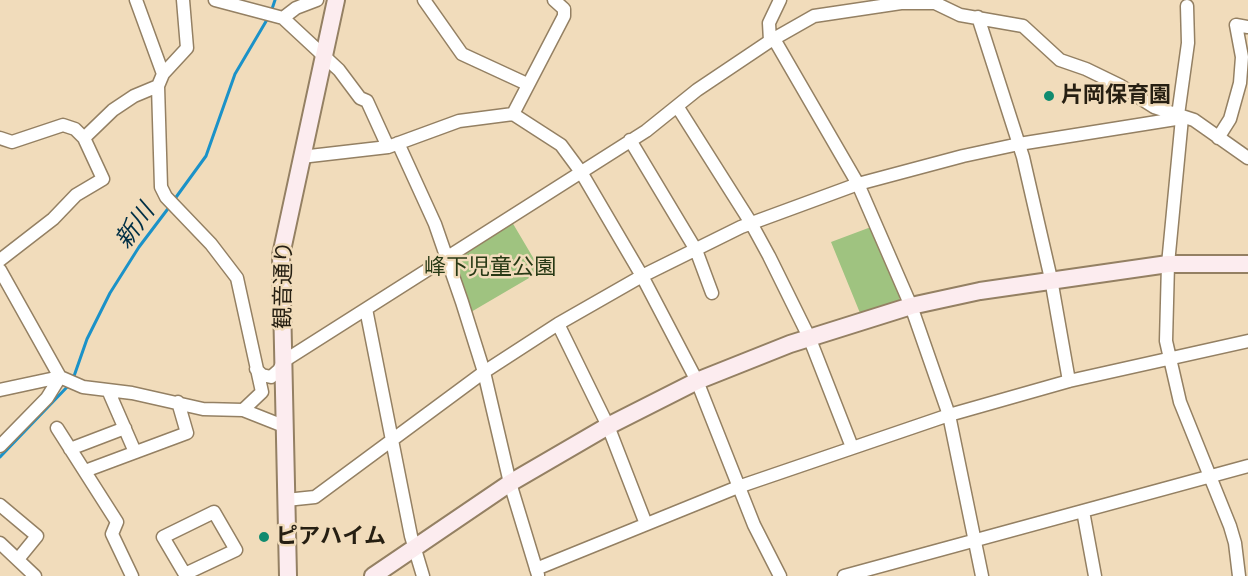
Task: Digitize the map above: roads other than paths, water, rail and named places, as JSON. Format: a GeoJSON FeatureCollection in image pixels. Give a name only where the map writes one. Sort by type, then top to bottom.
{"type":"FeatureCollection","features":[{"type":"Feature","properties":{"kind":"street"},"geometry":{"type":"LineString","coordinates":[[136,0],[160,80],[161,187],[166,197],[210,244],[237,278],[262,392],[243,410]]}},
{"type":"Feature","properties":{"kind":"street"},"geometry":{"type":"LineString","coordinates":[[84,138],[112,110],[160,80],[187,48],[183,0]]}},
{"type":"Feature","properties":{"kind":"street"},"geometry":{"type":"LineString","coordinates":[[215,0],[283,17],[339,70],[360,98],[367,101],[393,145],[447,257],[484,372],[510,483],[537,572],[738,487],[949,415],[1069,381],[1248,341]]}},
{"type":"Feature","properties":{"kind":"street"},"geometry":{"type":"LineString","coordinates":[[283,17],[296,8],[317,0]]}},
{"type":"Feature","properties":{"kind":"street","name":"観音通り"},"geometry":{"type":"LineString","coordinates":[[288,576],[281,255],[322,56],[336,0]]}},
{"type":"Feature","properties":{"kind":"street"},"geometry":{"type":"LineString","coordinates":[[424,0],[462,54],[527,84]]}},
{"type":"Feature","properties":{"kind":"street"},"geometry":{"type":"LineString","coordinates":[[513,114],[564,16],[564,9],[554,0]]}},
{"type":"Feature","properties":{"kind":"street"},"geometry":{"type":"LineString","coordinates":[[780,0],[769,23],[772,40],[858,184],[911,306],[949,415],[977,541],[982,576]]}},
{"type":"Feature","properties":{"kind":"street"},"geometry":{"type":"LineString","coordinates":[[256,369],[262,375],[271,377],[284,361],[651,128],[677,106],[772,40],[814,16],[838,11],[875,9],[901,3],[935,3],[952,5],[978,17],[1009,26],[1023,26],[1060,60],[1086,69],[1121,86],[1154,107],[1194,120],[1248,158]]}},
{"type":"Feature","properties":{"kind":"street"},"geometry":{"type":"LineString","coordinates":[[1187,6],[1188,43],[1168,264],[1166,341],[1180,402],[1242,542],[1239,576]]}},
{"type":"Feature","properties":{"kind":"street"},"geometry":{"type":"LineString","coordinates":[[978,17],[1019,144],[1051,279],[1069,381]]}},
{"type":"Feature","properties":{"kind":"street"},"geometry":{"type":"LineString","coordinates":[[1218,138],[1237,102],[1245,58],[1236,25],[1248,27]]}},
{"type":"Feature","properties":{"kind":"street"},"geometry":{"type":"LineString","coordinates":[[677,106],[751,223],[809,337],[852,447]]}},
{"type":"Feature","properties":{"kind":"street"},"geometry":{"type":"LineString","coordinates":[[301,157],[393,145],[459,121],[513,114],[561,145],[580,172],[642,276],[697,381],[738,487],[780,576]]}},
{"type":"Feature","properties":{"kind":"street"},"geometry":{"type":"LineString","coordinates":[[286,500],[315,497],[484,372],[558,324],[642,276],[751,223],[858,184],[1019,144],[1180,116]]}},
{"type":"Feature","properties":{"kind":"street"},"geometry":{"type":"LineString","coordinates":[[0,138],[12,142],[63,125],[75,129],[84,138],[103,179],[76,195],[53,219],[0,260]]}},
{"type":"Feature","properties":{"kind":"street"},"geometry":{"type":"LineString","coordinates":[[630,140],[696,250],[712,293]]}},
{"type":"Feature","properties":{"kind":"street"},"geometry":{"type":"LineString","coordinates":[[373,576],[510,483],[608,426],[697,381],[809,337],[911,306],[1051,279],[1168,264],[1248,264]]}},
{"type":"Feature","properties":{"kind":"street"},"geometry":{"type":"LineString","coordinates":[[0,270],[60,377],[82,387],[178,402],[203,409],[243,410],[286,427]]}},
{"type":"Feature","properties":{"kind":"street"},"geometry":{"type":"LineString","coordinates":[[366,309],[414,549],[423,576]]}},
{"type":"Feature","properties":{"kind":"street"},"geometry":{"type":"LineString","coordinates":[[558,324],[608,426],[646,524]]}},
{"type":"Feature","properties":{"kind":"street"},"geometry":{"type":"LineString","coordinates":[[0,390],[60,377]]}},
{"type":"Feature","properties":{"kind":"street"},"geometry":{"type":"LineString","coordinates":[[0,446],[47,398],[60,377]]}},
{"type":"Feature","properties":{"kind":"street"},"geometry":{"type":"LineString","coordinates":[[108,390],[135,452]]}},
{"type":"Feature","properties":{"kind":"street"},"geometry":{"type":"LineString","coordinates":[[85,471],[187,433],[178,402]]}},
{"type":"Feature","properties":{"kind":"street"},"geometry":{"type":"LineString","coordinates":[[57,428],[117,522],[112,534],[132,576]]}},
{"type":"Feature","properties":{"kind":"street"},"geometry":{"type":"LineString","coordinates":[[70,449],[124,428]]}},
{"type":"Feature","properties":{"kind":"street"},"geometry":{"type":"LineString","coordinates":[[844,576],[1248,466]]}},
{"type":"Feature","properties":{"kind":"street"},"geometry":{"type":"LineString","coordinates":[[0,505],[37,536],[19,558]]}},
{"type":"Feature","properties":{"kind":"street"},"geometry":{"type":"LineString","coordinates":[[1083,511],[1095,576]]}},
{"type":"Feature","properties":{"kind":"street"},"geometry":{"type":"LineString","coordinates":[[214,512],[236,550],[185,575],[163,537],[214,512]]}},
{"type":"Feature","properties":{"kind":"street"},"geometry":{"type":"LineString","coordinates":[[0,543],[19,558],[35,576]]}},
{"type":"Feature","properties":{"kind":"waterway","name":"新川"},"geometry":{"type":"LineString","coordinates":[[271,12],[275,0]]}},
{"type":"Feature","properties":{"kind":"waterway","name":"新川"},"geometry":{"type":"LineString","coordinates":[[174,200],[206,156],[235,74],[268,18]]}},
{"type":"Feature","properties":{"kind":"waterway","name":"新川"},"geometry":{"type":"LineString","coordinates":[[73,379],[87,339],[110,293],[139,247],[170,206]]}},
{"type":"Feature","properties":{"kind":"waterway","name":"新川"},"geometry":{"type":"LineString","coordinates":[[0,457],[69,385]]}},
{"type":"Feature","properties":{"kind":"place","name":"片岡保育園"},"geometry":{"type":"Point","coordinates":[1049,96]}},
{"type":"Feature","properties":{"kind":"place","name":"ピアハイム"},"geometry":{"type":"Point","coordinates":[264,537]}},
{"type":"Feature","properties":{"kind":"park label","name":"峰下児童公園"},"geometry":{"type":"Point","coordinates":[490,268]}}]}
